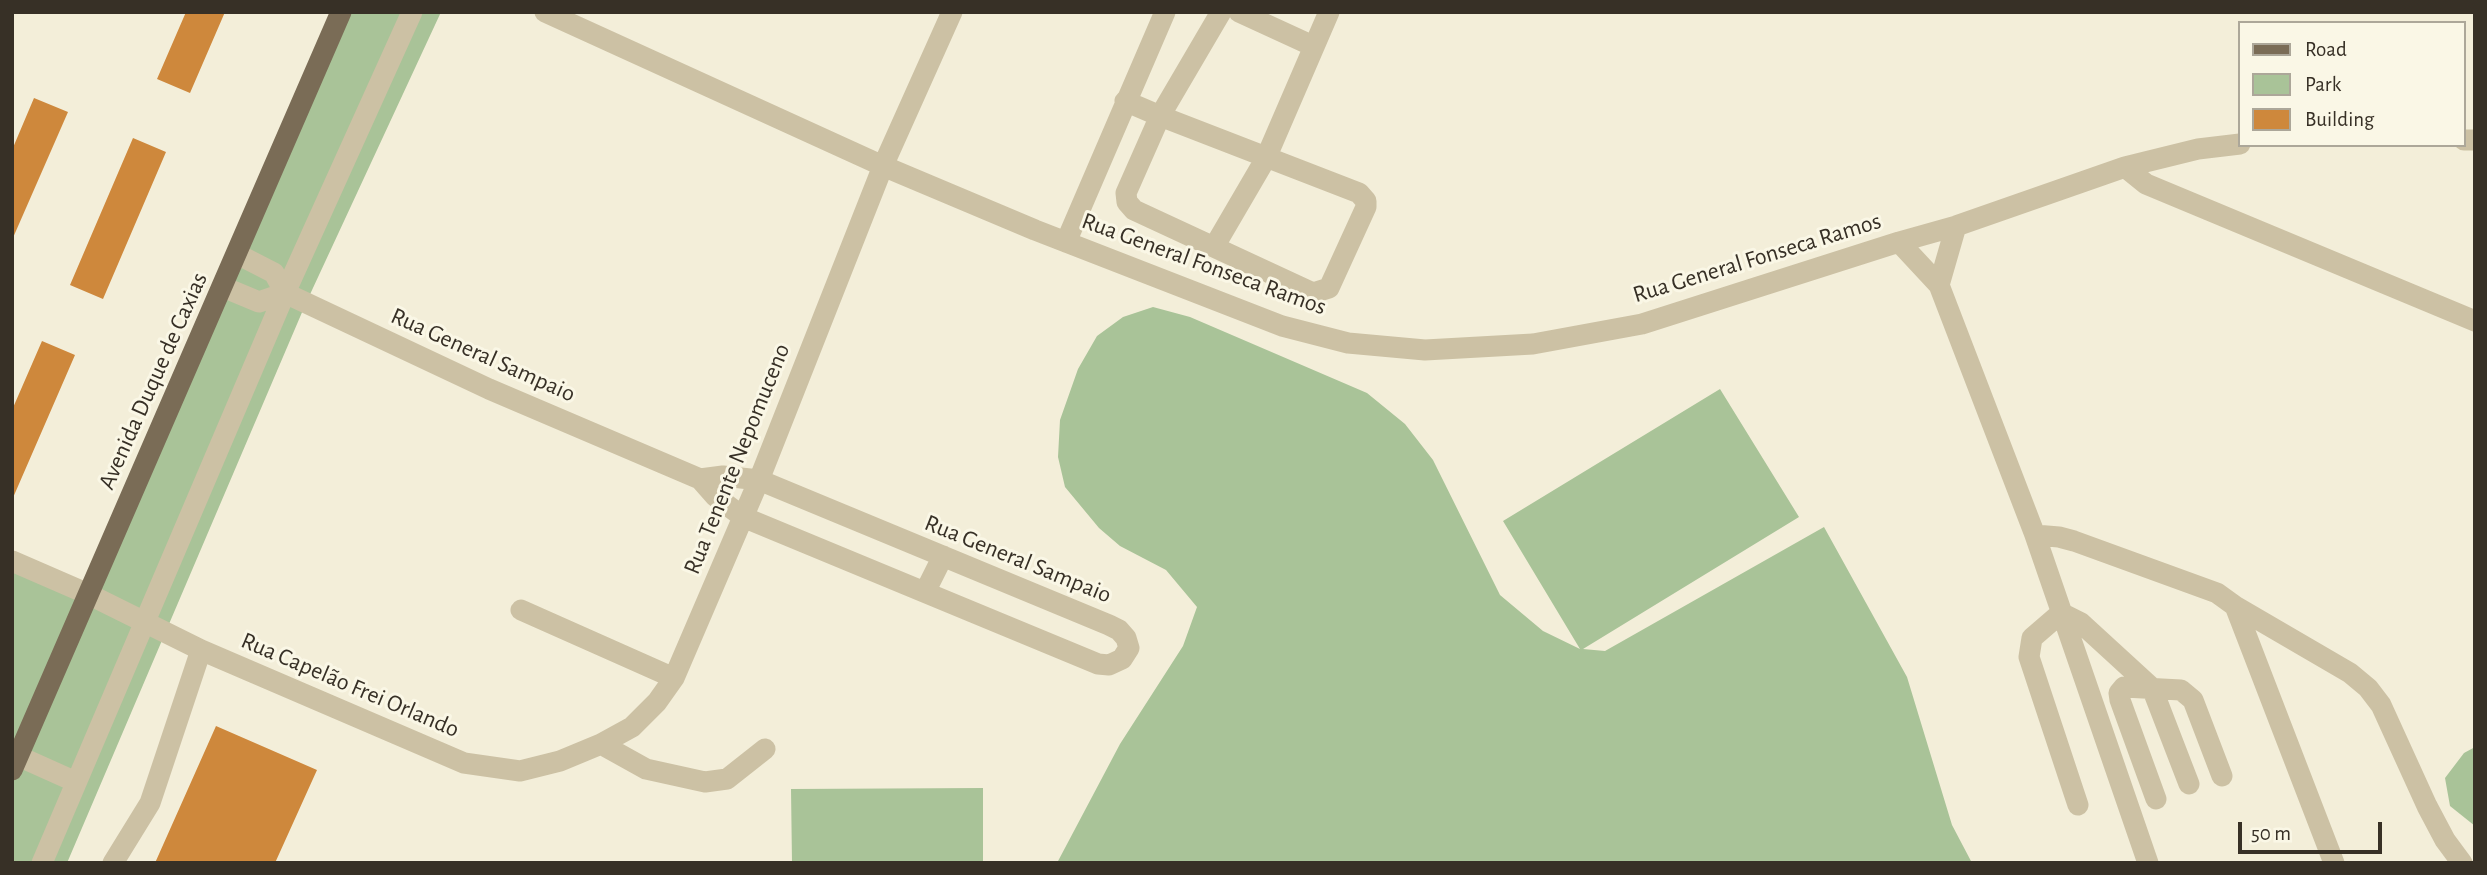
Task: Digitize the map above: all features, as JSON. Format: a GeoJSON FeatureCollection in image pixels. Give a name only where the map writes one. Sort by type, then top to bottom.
{"type":"FeatureCollection","features":[{"type":"Feature","properties":{"kind":"main road","name":"Avenida Duque de Caxias"},"geometry":{"type":"LineString","coordinates":[[15,763],[341,12]]}},
{"type":"Feature","properties":{"kind":"street"},"geometry":{"type":"LineString","coordinates":[[42,863],[285,293],[412,12]]}},
{"type":"Feature","properties":{"kind":"street","name":"Rua General Fonseca Ramos"},"geometry":{"type":"LineString","coordinates":[[545,12],[883,166],[1066,242],[1282,326],[1348,342],[1425,350],[1533,344],[1642,324],[1955,226],[2125,167],[2198,149],[2238,144]]}},
{"type":"Feature","properties":{"kind":"street","name":"Rua Tenente Nepomuceno"},"geometry":{"type":"LineString","coordinates":[[601,744],[632,727],[657,702],[674,678],[759,480],[883,166],[952,12]]}},
{"type":"Feature","properties":{"kind":"street"},"geometry":{"type":"LineString","coordinates":[[1066,242],[1165,12]]}},
{"type":"Feature","properties":{"kind":"street"},"geometry":{"type":"LineString","coordinates":[[1125,101],[1160,116],[1266,158],[1359,193],[1366,201],[1366,207],[1329,288],[1314,293],[1134,210],[1127,202],[1126,193],[1160,116],[1221,12]]}},
{"type":"Feature","properties":{"kind":"street"},"geometry":{"type":"LineString","coordinates":[[1239,12],[1313,46]]}},
{"type":"Feature","properties":{"kind":"street"},"geometry":{"type":"LineString","coordinates":[[1214,247],[1266,158],[1329,12]]}},
{"type":"Feature","properties":{"kind":"street"},"geometry":{"type":"LineString","coordinates":[[2125,167],[2146,184],[2475,321]]}},
{"type":"Feature","properties":{"kind":"street"},"geometry":{"type":"LineString","coordinates":[[1939,285],[1955,226]]}},
{"type":"Feature","properties":{"kind":"street"},"geometry":{"type":"LineString","coordinates":[[1899,242],[1939,285],[2035,535],[2148,863]]}},
{"type":"Feature","properties":{"kind":"street","name":"Rua General Sampaio"},"geometry":{"type":"LineString","coordinates":[[237,254],[274,273],[285,293],[489,389],[700,479],[715,496],[743,517],[1098,664],[1109,665],[1122,659],[1129,648],[1126,638],[1119,630],[1109,625],[759,480],[723,476],[700,479]]}},
{"type":"Feature","properties":{"kind":"street"},"geometry":{"type":"LineString","coordinates":[[223,287],[259,302],[285,293]]}},
{"type":"Feature","properties":{"kind":"street"},"geometry":{"type":"LineString","coordinates":[[2035,535],[2074,541],[2217,593],[2350,673],[2368,688],[2381,705],[2438,829],[2462,863]]}},
{"type":"Feature","properties":{"kind":"street"},"geometry":{"type":"LineString","coordinates":[[925,592],[943,556]]}},
{"type":"Feature","properties":{"kind":"street","name":"Rua Capelão Frei Orlando"},"geometry":{"type":"LineString","coordinates":[[12,561],[88,594],[201,650],[464,763],[520,771],[560,761],[601,744]]}},
{"type":"Feature","properties":{"kind":"street"},"geometry":{"type":"LineString","coordinates":[[2235,606],[2334,863]]}},
{"type":"Feature","properties":{"kind":"street"},"geometry":{"type":"LineString","coordinates":[[521,610],[674,678]]}},
{"type":"Feature","properties":{"kind":"street"},"geometry":{"type":"LineString","coordinates":[[2062,613],[2081,623],[2152,688],[2189,784]]}},
{"type":"Feature","properties":{"kind":"street"},"geometry":{"type":"LineString","coordinates":[[2062,613],[2032,638],[2029,657],[2078,806]]}},
{"type":"Feature","properties":{"kind":"street"},"geometry":{"type":"LineString","coordinates":[[113,863],[150,803],[201,650]]}},
{"type":"Feature","properties":{"kind":"street"},"geometry":{"type":"LineString","coordinates":[[2156,799],[2119,693],[2124,687],[2180,690],[2193,700],[2222,776]]}},
{"type":"Feature","properties":{"kind":"street"},"geometry":{"type":"LineString","coordinates":[[601,744],[646,769],[705,782],[727,779],[765,749]]}},
{"type":"Feature","properties":{"kind":"street"},"geometry":{"type":"LineString","coordinates":[[15,763],[76,782]]}},
{"type":"Feature","properties":{"kind":"green space"},"geometry":{"type":"Polygon","coordinates":[[[336,12],[441,12],[306,303],[67,863],[12,863],[12,562],[84,593],[336,12]]]}},
{"type":"Feature","properties":{"kind":"green space"},"geometry":{"type":"Polygon","coordinates":[[[1153,307],[1190,317],[1367,393],[1405,424],[1433,460],[1500,595],[1543,631],[1580,649],[1503,521],[1720,389],[1799,517],[1583,649],[1605,651],[1824,527],[1907,677],[1952,825],[1972,863],[1057,863],[1120,744],[1183,646],[1197,607],[1166,570],[1120,546],[1099,528],[1065,487],[1058,457],[1060,420],[1078,369],[1097,336],[1123,317],[1153,307]]]}},
{"type":"Feature","properties":{"kind":"green space"},"geometry":{"type":"Polygon","coordinates":[[[2475,747],[2475,826],[2450,806],[2445,778],[2464,753],[2475,747]]]}},
{"type":"Feature","properties":{"kind":"green space"},"geometry":{"type":"Polygon","coordinates":[[[983,788],[983,863],[792,863],[791,789],[983,788]]]}},
{"type":"Feature","properties":{"kind":"building"},"geometry":{"type":"Polygon","coordinates":[[[186,12],[225,12],[190,93],[157,79],[186,12]]]}},
{"type":"Feature","properties":{"kind":"building"},"geometry":{"type":"Polygon","coordinates":[[[34,98],[68,112],[12,240],[12,150],[34,98]]]}},
{"type":"Feature","properties":{"kind":"building"},"geometry":{"type":"Polygon","coordinates":[[[133,138],[166,152],[103,299],[70,285],[133,138]]]}},
{"type":"Feature","properties":{"kind":"building"},"geometry":{"type":"Polygon","coordinates":[[[42,341],[75,355],[12,500],[12,410],[42,341]]]}},
{"type":"Feature","properties":{"kind":"building"},"geometry":{"type":"Polygon","coordinates":[[[216,726],[317,770],[275,863],[155,863],[216,726]]]}}]}
